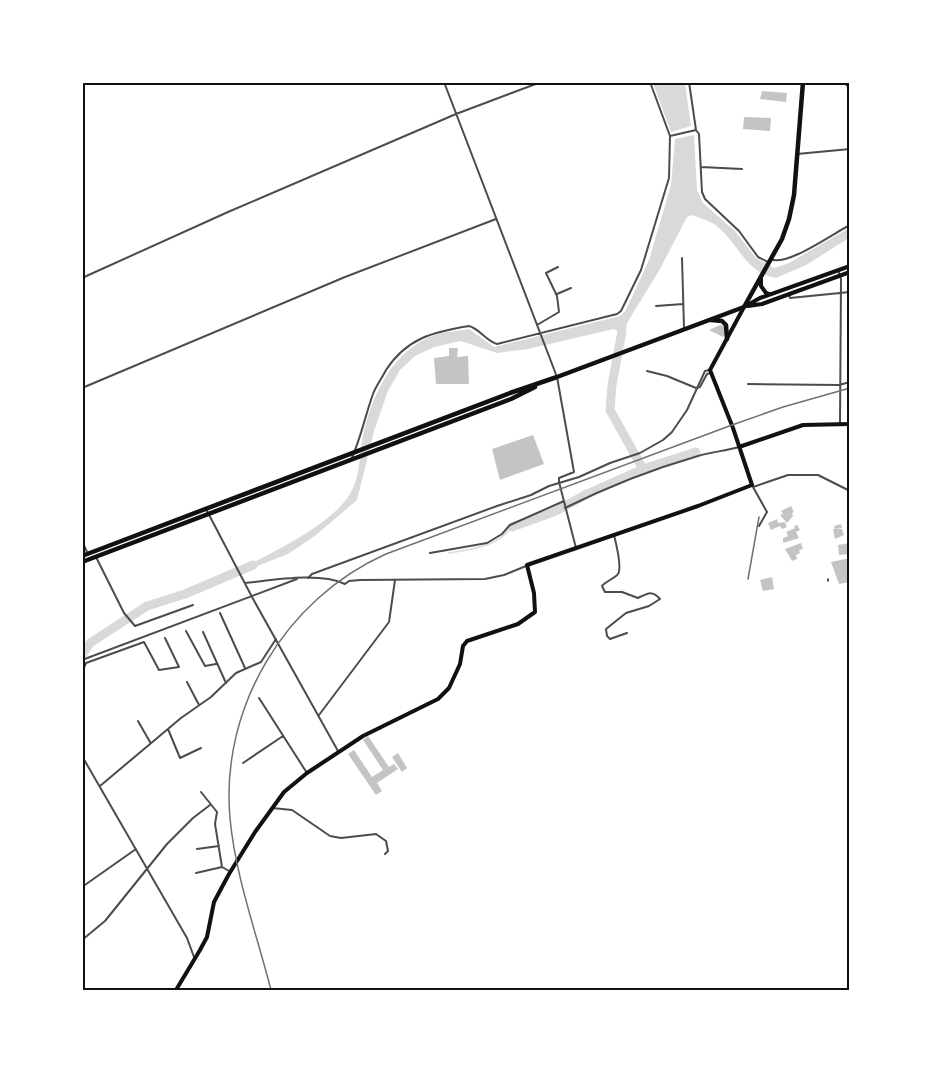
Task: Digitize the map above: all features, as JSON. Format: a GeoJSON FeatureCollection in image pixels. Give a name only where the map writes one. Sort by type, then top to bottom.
{"type":"FeatureCollection","features":[{"type":"Feature","properties":{"kind":"highway"},"geometry":{"type":"LineString","coordinates":[[82,562],[373,445],[744,307],[782,238],[791,212],[802,82]]}},
{"type":"Feature","properties":{"kind":"highway"},"geometry":{"type":"LineString","coordinates":[[708,319],[724,323],[727,328],[727,339]]}},
{"type":"Feature","properties":{"kind":"highway"},"geometry":{"type":"LineString","coordinates":[[356,453],[371,452],[512,399],[557,377]]}},
{"type":"Feature","properties":{"kind":"highway"},"geometry":{"type":"LineString","coordinates":[[85,555],[351,460],[356,453]]}},
{"type":"Feature","properties":{"kind":"main road"},"geometry":{"type":"LineString","coordinates":[[744,307],[762,304],[788,294],[839,273],[849,266]]}},
{"type":"Feature","properties":{"kind":"main road"},"geometry":{"type":"LineString","coordinates":[[761,275],[761,286],[767,294],[849,272]]}},
{"type":"Feature","properties":{"kind":"main road"},"geometry":{"type":"LineString","coordinates":[[176,990],[207,937],[214,902],[231,871],[284,792],[307,773],[380,726],[438,699],[449,688],[460,664],[463,646],[467,641],[518,624],[535,612],[534,593],[527,565],[752,486],[733,428],[710,371],[744,307],[776,292]]}},
{"type":"Feature","properties":{"kind":"main road"},"geometry":{"type":"LineString","coordinates":[[739,447],[803,425],[849,424]]}},
{"type":"Feature","properties":{"kind":"street"},"geometry":{"type":"LineString","coordinates":[[444,82],[557,377],[574,472],[559,478],[559,482],[576,548]]}},
{"type":"Feature","properties":{"kind":"street"},"geometry":{"type":"LineString","coordinates":[[82,278],[228,212],[456,114],[542,82]]}},
{"type":"Feature","properties":{"kind":"street"},"geometry":{"type":"LineString","coordinates":[[356,453],[374,392],[393,360],[416,340],[437,333],[473,327],[494,344],[617,314],[621,311],[641,270],[669,178],[671,136],[650,82]]}},
{"type":"Feature","properties":{"kind":"street"},"geometry":{"type":"LineString","coordinates":[[689,82],[694,130],[699,134],[702,192],[705,199],[739,231],[758,257],[776,262],[794,257],[849,225]]}},
{"type":"Feature","properties":{"kind":"street"},"geometry":{"type":"LineString","coordinates":[[843,82],[849,88]]}},
{"type":"Feature","properties":{"kind":"street"},"geometry":{"type":"LineString","coordinates":[[671,136],[694,130]]}},
{"type":"Feature","properties":{"kind":"street"},"geometry":{"type":"LineString","coordinates":[[797,154],[849,149]]}},
{"type":"Feature","properties":{"kind":"street"},"geometry":{"type":"LineString","coordinates":[[701,167],[742,170]]}},
{"type":"Feature","properties":{"kind":"street"},"geometry":{"type":"LineString","coordinates":[[82,388],[345,278],[496,219]]}},
{"type":"Feature","properties":{"kind":"street"},"geometry":{"type":"LineString","coordinates":[[682,258],[684,329]]}},
{"type":"Feature","properties":{"kind":"street"},"geometry":{"type":"LineString","coordinates":[[537,325],[559,312],[556,295],[546,273],[558,267]]}},
{"type":"Feature","properties":{"kind":"street"},"geometry":{"type":"LineString","coordinates":[[839,273],[841,293],[840,424]]}},
{"type":"Feature","properties":{"kind":"street"},"geometry":{"type":"LineString","coordinates":[[556,295],[571,288]]}},
{"type":"Feature","properties":{"kind":"street"},"geometry":{"type":"LineString","coordinates":[[788,294],[790,298],[849,292]]}},
{"type":"Feature","properties":{"kind":"street"},"geometry":{"type":"LineString","coordinates":[[656,306],[684,304]]}},
{"type":"Feature","properties":{"kind":"street"},"geometry":{"type":"LineString","coordinates":[[647,371],[667,376],[696,388]]}},
{"type":"Feature","properties":{"kind":"street"},"geometry":{"type":"LineString","coordinates":[[308,578],[312,574],[640,453],[672,432],[687,410],[696,388],[700,387],[710,371]]}},
{"type":"Feature","properties":{"kind":"street"},"geometry":{"type":"LineString","coordinates":[[748,384],[839,385],[849,382]]}},
{"type":"Feature","properties":{"kind":"street"},"geometry":{"type":"LineString","coordinates":[[565,508],[587,497],[672,464],[739,447]]}},
{"type":"Feature","properties":{"kind":"street"},"geometry":{"type":"LineString","coordinates":[[759,526],[767,512],[752,486],[788,475],[818,475],[849,491]]}},
{"type":"Feature","properties":{"kind":"street"},"geometry":{"type":"LineString","coordinates":[[430,554],[487,543],[502,534],[510,525],[564,501]]}},
{"type":"Feature","properties":{"kind":"street"},"geometry":{"type":"LineString","coordinates":[[208,511],[240,575],[339,752]]}},
{"type":"Feature","properties":{"kind":"street"},"geometry":{"type":"LineString","coordinates":[[614,535],[620,568],[618,574],[602,586],[605,592],[622,592],[638,598],[651,592],[660,599],[649,606],[626,613],[606,629],[610,639],[627,633]]}},
{"type":"Feature","properties":{"kind":"street"},"geometry":{"type":"LineString","coordinates":[[82,541],[85,555]]}},
{"type":"Feature","properties":{"kind":"street"},"geometry":{"type":"LineString","coordinates":[[96,557],[124,613],[135,626],[193,605]]}},
{"type":"Feature","properties":{"kind":"street"},"geometry":{"type":"LineString","coordinates":[[245,583],[308,578],[335,580],[345,584],[360,580],[485,579],[527,565]]}},
{"type":"Feature","properties":{"kind":"street"},"geometry":{"type":"LineString","coordinates":[[83,660],[297,579]]}},
{"type":"Feature","properties":{"kind":"street"},"geometry":{"type":"LineString","coordinates":[[319,716],[389,622],[395,580]]}},
{"type":"Feature","properties":{"kind":"street"},"geometry":{"type":"LineString","coordinates":[[220,613],[245,668]]}},
{"type":"Feature","properties":{"kind":"street"},"geometry":{"type":"LineString","coordinates":[[186,631],[205,666],[216,664]]}},
{"type":"Feature","properties":{"kind":"street"},"geometry":{"type":"LineString","coordinates":[[203,632],[226,684]]}},
{"type":"Feature","properties":{"kind":"street"},"geometry":{"type":"LineString","coordinates":[[82,672],[86,663],[144,642],[159,670],[179,667],[165,638]]}},
{"type":"Feature","properties":{"kind":"street"},"geometry":{"type":"LineString","coordinates":[[100,786],[245,668],[261,662],[276,639]]}},
{"type":"Feature","properties":{"kind":"street"},"geometry":{"type":"LineString","coordinates":[[187,682],[199,705]]}},
{"type":"Feature","properties":{"kind":"street"},"geometry":{"type":"LineString","coordinates":[[259,698],[307,773]]}},
{"type":"Feature","properties":{"kind":"street"},"geometry":{"type":"LineString","coordinates":[[138,721],[151,743]]}},
{"type":"Feature","properties":{"kind":"street"},"geometry":{"type":"LineString","coordinates":[[168,729],[180,758],[201,748]]}},
{"type":"Feature","properties":{"kind":"street"},"geometry":{"type":"LineString","coordinates":[[243,763],[283,736]]}},
{"type":"Feature","properties":{"kind":"street"},"geometry":{"type":"LineString","coordinates":[[82,756],[188,938],[195,960]]}},
{"type":"Feature","properties":{"kind":"street"},"geometry":{"type":"LineString","coordinates":[[201,792],[217,812],[215,824],[222,867]]}},
{"type":"Feature","properties":{"kind":"street"},"geometry":{"type":"LineString","coordinates":[[82,940],[105,921],[166,844],[210,805]]}},
{"type":"Feature","properties":{"kind":"street"},"geometry":{"type":"LineString","coordinates":[[272,808],[292,810],[330,836],[341,838],[376,834],[386,841],[388,851],[385,854]]}},
{"type":"Feature","properties":{"kind":"street"},"geometry":{"type":"LineString","coordinates":[[197,849],[219,846]]}},
{"type":"Feature","properties":{"kind":"street"},"geometry":{"type":"LineString","coordinates":[[82,887],[136,849]]}},
{"type":"Feature","properties":{"kind":"street"},"geometry":{"type":"LineString","coordinates":[[196,873],[222,867],[231,871]]}},
{"type":"Feature","properties":{"kind":"shaded area"},"geometry":{"type":"Polygon","coordinates":[[[653,83],[685,83],[691,126],[671,132],[653,83]]]}},
{"type":"Feature","properties":{"kind":"shaded area"},"geometry":{"type":"Polygon","coordinates":[[[694,135],[697,190],[703,203],[735,231],[756,258],[774,268],[789,263],[849,228],[849,238],[806,265],[776,278],[766,275],[750,264],[716,226],[693,215],[687,217],[660,269],[627,323],[624,340],[617,341],[618,331],[614,329],[528,349],[497,353],[461,341],[434,347],[415,356],[400,370],[388,391],[374,431],[357,500],[316,535],[288,554],[242,572],[242,568],[301,536],[342,505],[356,481],[362,441],[377,392],[396,363],[422,341],[438,334],[469,329],[494,347],[620,316],[626,310],[649,260],[671,185],[675,139],[694,135]]]}},
{"type":"Feature","properties":{"kind":"building"},"geometry":{"type":"Polygon","coordinates":[[[762,91],[787,93],[786,102],[760,99],[762,91]]]}},
{"type":"Feature","properties":{"kind":"building"},"geometry":{"type":"Polygon","coordinates":[[[744,117],[771,118],[770,131],[743,129],[744,117]]]}},
{"type":"Feature","properties":{"kind":"building"},"geometry":{"type":"Polygon","coordinates":[[[720,325],[726,326],[726,333],[723,337],[709,330],[720,325]]]}},
{"type":"Feature","properties":{"kind":"building"},"geometry":{"type":"Polygon","coordinates":[[[449,348],[458,348],[457,357],[468,356],[469,384],[436,384],[434,358],[449,356],[449,348]]]}},
{"type":"Feature","properties":{"kind":"building"},"geometry":{"type":"Polygon","coordinates":[[[533,435],[544,464],[500,480],[492,449],[533,435]]]}},
{"type":"Feature","properties":{"kind":"building"},"geometry":{"type":"Polygon","coordinates":[[[791,506],[794,512],[787,523],[780,515],[783,514],[781,511],[791,506]]]}},
{"type":"Feature","properties":{"kind":"building"},"geometry":{"type":"Polygon","coordinates":[[[777,519],[778,523],[785,522],[787,527],[782,529],[780,526],[771,530],[768,523],[777,519]]]}},
{"type":"Feature","properties":{"kind":"building"},"geometry":{"type":"Polygon","coordinates":[[[841,524],[842,528],[835,529],[834,526],[841,524]]]}},
{"type":"Feature","properties":{"kind":"building"},"geometry":{"type":"Polygon","coordinates":[[[797,525],[800,530],[796,532],[799,538],[783,543],[783,538],[788,536],[786,532],[797,525]]]}},
{"type":"Feature","properties":{"kind":"building"},"geometry":{"type":"Polygon","coordinates":[[[833,529],[842,529],[844,535],[835,539],[833,529]]]}},
{"type":"Feature","properties":{"kind":"building"},"geometry":{"type":"Polygon","coordinates":[[[801,543],[803,549],[799,550],[800,553],[796,555],[797,559],[792,561],[785,549],[801,543]]]}},
{"type":"Feature","properties":{"kind":"building"},"geometry":{"type":"Polygon","coordinates":[[[850,543],[850,554],[839,555],[838,545],[850,543]]]}},
{"type":"Feature","properties":{"kind":"building"},"geometry":{"type":"Polygon","coordinates":[[[850,558],[850,582],[839,584],[831,562],[850,558]]]}},
{"type":"Feature","properties":{"kind":"building"},"geometry":{"type":"Polygon","coordinates":[[[772,577],[774,589],[763,591],[760,580],[772,577]]]}},
{"type":"Feature","properties":{"kind":"building"},"geometry":{"type":"Polygon","coordinates":[[[368,736],[389,767],[394,764],[398,769],[377,783],[382,791],[376,795],[348,754],[354,750],[372,777],[383,770],[363,740],[368,736]]]}},
{"type":"Feature","properties":{"kind":"building"},"geometry":{"type":"Polygon","coordinates":[[[398,753],[407,768],[402,772],[392,757],[398,753]]]}},
{"type":"Feature","properties":{"kind":"waterway"},"geometry":{"type":"LineString","coordinates":[[622,331],[610,410],[643,469]]}},
{"type":"Feature","properties":{"kind":"waterway"},"geometry":{"type":"LineString","coordinates":[[512,527],[556,511],[587,494],[643,469],[696,452]]}},
{"type":"Feature","properties":{"kind":"waterway"},"geometry":{"type":"LineString","coordinates":[[449,553],[491,543],[506,534],[512,527]]}},
{"type":"Feature","properties":{"kind":"waterway"},"geometry":{"type":"LineString","coordinates":[[82,655],[90,643],[147,606],[185,594],[253,565]]}},
{"type":"Feature","properties":{"kind":"railway"},"geometry":{"type":"LineString","coordinates":[[271,990],[237,861],[230,818],[230,777],[236,737],[248,698],[266,662],[290,628],[318,599],[350,574],[386,554],[732,425],[783,407],[850,388]]}},
{"type":"Feature","properties":{"kind":"railway"},"geometry":{"type":"LineString","coordinates":[[748,579],[759,517]]}}]}
